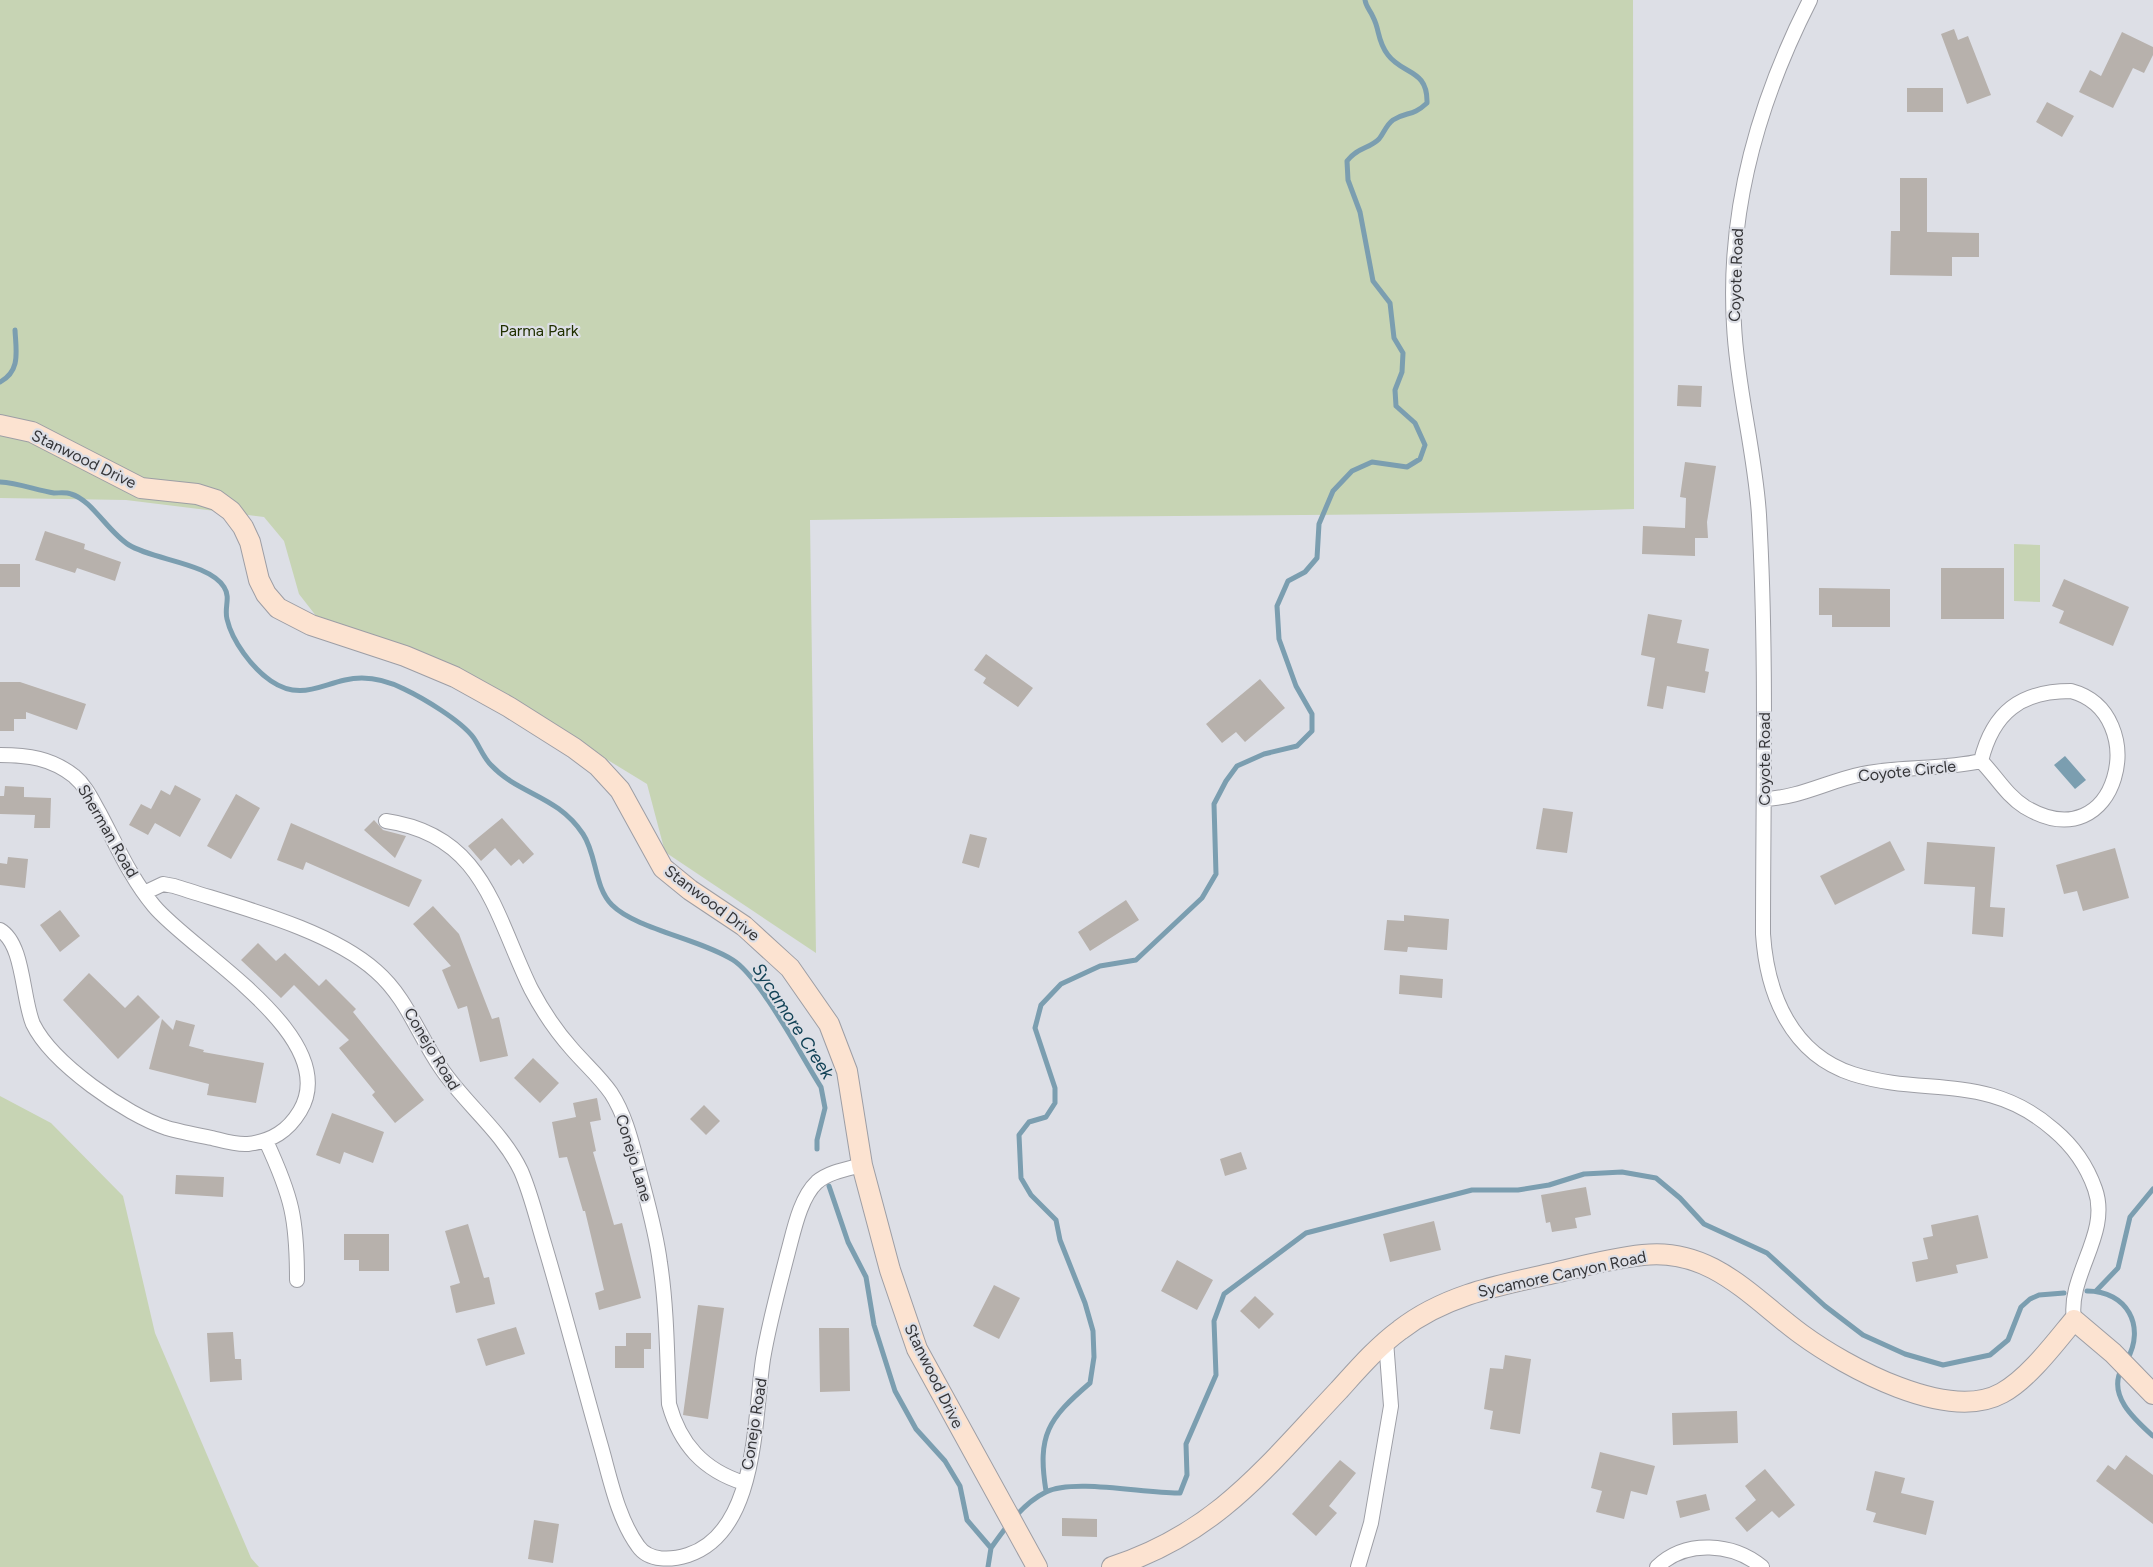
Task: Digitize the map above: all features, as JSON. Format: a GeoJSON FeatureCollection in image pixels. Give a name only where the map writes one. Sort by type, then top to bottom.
{"type":"FeatureCollection","features":[{"type":"Feature","properties":{"kind":"main road","name":"Stanwood Drive"},"geometry":{"type":"LineString","coordinates":[[0,425],[32,432],[141,488],[197,494],[216,500],[231,512],[243,527],[264,591],[282,611],[311,625],[419,661],[465,682],[550,732],[598,766],[629,802],[663,868],[690,890],[744,926],[769,947],[815,1002],[829,1024],[848,1071],[862,1165],[896,1291],[917,1349],[1037,1567]]}},
{"type":"Feature","properties":{"kind":"main road","name":"Sycamore Canyon Road"},"geometry":{"type":"LineString","coordinates":[[1112,1567],[1166,1546],[1215,1516],[1251,1483],[1386,1341],[1427,1312],[1466,1294],[1587,1265],[1662,1254],[1679,1255],[1704,1262],[1739,1283],[1803,1335],[1832,1354],[1901,1387],[1947,1401],[1982,1401],[2004,1392],[2052,1346],[2074,1320]]}},
{"type":"Feature","properties":{"kind":"main road"},"geometry":{"type":"LineString","coordinates":[[2074,1320],[2113,1353],[2153,1394]]}},
{"type":"Feature","properties":{"kind":"street","name":"Coyote Road"},"geometry":{"type":"LineString","coordinates":[[1810,0],[1766,99],[1754,133],[1736,224],[1732,275],[1737,358],[1755,472],[1759,514],[1764,952],[1773,994],[1784,1017],[1808,1047],[1842,1070],[1872,1078],[1962,1089],[2006,1100],[2035,1115],[2061,1136],[2087,1170],[2099,1208],[2093,1240],[2073,1297],[2074,1320]]}},
{"type":"Feature","properties":{"kind":"street"},"geometry":{"type":"LineString","coordinates":[[2122,794],[2113,803],[2092,813],[2066,818],[2046,816],[2015,800],[1981,761],[1984,746],[1998,720],[2018,703],[2031,696],[2059,691],[2084,693],[2108,704],[2125,718]]}},
{"type":"Feature","properties":{"kind":"street","name":"Sherman Road"},"geometry":{"type":"LineString","coordinates":[[0,755],[29,755],[46,759],[76,778],[93,799],[144,893]]}},
{"type":"Feature","properties":{"kind":"street","name":"Coyote Circle"},"geometry":{"type":"LineString","coordinates":[[1764,799],[1795,796],[1861,774],[1946,767],[1981,761]]}},
{"type":"Feature","properties":{"kind":"street","name":"Conejo Lane"},"geometry":{"type":"LineString","coordinates":[[386,821],[422,829],[442,839],[459,853],[473,870],[504,922],[531,988],[549,1020],[599,1077],[621,1112],[653,1220],[660,1263],[669,1404],[675,1423],[690,1450],[705,1464],[744,1483]]}},
{"type":"Feature","properties":{"kind":"street","name":"Conejo Road"},"geometry":{"type":"LineString","coordinates":[[144,893],[163,884],[174,886],[325,939],[376,971],[396,992],[413,1016],[435,1059],[455,1089],[499,1137],[521,1172],[563,1306],[610,1479],[626,1526],[642,1552],[663,1559],[678,1558],[693,1553],[708,1545],[730,1520],[753,1454],[764,1358],[777,1296],[805,1201],[814,1185],[824,1177],[862,1165]]}},
{"type":"Feature","properties":{"kind":"street"},"geometry":{"type":"LineString","coordinates":[[0,930],[10,939],[15,948],[26,1005],[34,1025],[46,1044],[98,1088],[166,1127],[242,1144],[266,1141],[279,1135],[294,1122],[303,1106],[307,1077],[302,1059],[267,1006],[222,964],[168,921],[144,893]]}},
{"type":"Feature","properties":{"kind":"street"},"geometry":{"type":"LineString","coordinates":[[266,1141],[292,1204],[297,1234],[297,1280]]}},
{"type":"Feature","properties":{"kind":"street"},"geometry":{"type":"LineString","coordinates":[[1358,1567],[1371,1523],[1391,1406],[1386,1341]]}},
{"type":"Feature","properties":{"kind":"street"},"geometry":{"type":"LineString","coordinates":[[1657,1567],[1677,1554],[1696,1548],[1716,1547],[1735,1551],[1762,1567]]}},
{"type":"Feature","properties":{"kind":"green space","name":"Parma Park"},"geometry":{"type":"Polygon","coordinates":[[[0,0],[1633,0],[1634,509],[810,520],[816,953],[665,852],[647,784],[508,699],[320,621],[299,594],[284,541],[264,517],[126,500],[0,498],[0,0]]]}},
{"type":"Feature","properties":{"kind":"green space"},"geometry":{"type":"Polygon","coordinates":[[[2014,544],[2040,545],[2040,602],[2014,601],[2014,544]]]}},
{"type":"Feature","properties":{"kind":"green space"},"geometry":{"type":"Polygon","coordinates":[[[0,1096],[51,1123],[123,1196],[155,1333],[251,1558],[259,1567],[0,1567],[0,1096]]]}},
{"type":"Feature","properties":{"kind":"water"},"geometry":{"type":"Polygon","coordinates":[[[2065,756],[2086,780],[2075,789],[2054,765],[2065,756]]]}},
{"type":"Feature","properties":{"kind":"building"},"geometry":{"type":"Polygon","coordinates":[[[1954,29],[1958,40],[1968,36],[1991,95],[1967,104],[1941,34],[1954,29]]]}},
{"type":"Feature","properties":{"kind":"building"},"geometry":{"type":"Polygon","coordinates":[[[2122,32],[2153,47],[2153,55],[2144,73],[2133,68],[2113,108],[2079,92],[2090,70],[2101,76],[2122,32]]]}},
{"type":"Feature","properties":{"kind":"building"},"geometry":{"type":"Polygon","coordinates":[[[1907,88],[1943,88],[1943,112],[1907,112],[1907,88]]]}},
{"type":"Feature","properties":{"kind":"building"},"geometry":{"type":"Polygon","coordinates":[[[2047,102],[2074,116],[2062,137],[2036,122],[2047,102]]]}},
{"type":"Feature","properties":{"kind":"building"},"geometry":{"type":"Polygon","coordinates":[[[1900,178],[1927,178],[1927,232],[1979,233],[1979,257],[1952,257],[1952,276],[1890,275],[1891,231],[1900,231],[1900,178]]]}},
{"type":"Feature","properties":{"kind":"building"},"geometry":{"type":"Polygon","coordinates":[[[1678,385],[1702,386],[1701,407],[1677,406],[1678,385]]]}},
{"type":"Feature","properties":{"kind":"building"},"geometry":{"type":"Polygon","coordinates":[[[1685,462],[1716,466],[1707,522],[1708,538],[1695,538],[1695,556],[1642,554],[1643,526],[1685,528],[1686,498],[1680,497],[1685,462]]]}},
{"type":"Feature","properties":{"kind":"building"},"geometry":{"type":"Polygon","coordinates":[[[45,531],[85,544],[84,549],[121,562],[115,581],[77,568],[75,573],[35,560],[45,531]]]}},
{"type":"Feature","properties":{"kind":"building"},"geometry":{"type":"Polygon","coordinates":[[[0,564],[20,564],[20,587],[0,587],[0,564]]]}},
{"type":"Feature","properties":{"kind":"building"},"geometry":{"type":"Polygon","coordinates":[[[1941,568],[2004,568],[2004,619],[1941,619],[1941,568]]]}},
{"type":"Feature","properties":{"kind":"building"},"geometry":{"type":"Polygon","coordinates":[[[2064,579],[2129,607],[2113,646],[2059,623],[2064,611],[2052,606],[2064,579]]]}},
{"type":"Feature","properties":{"kind":"building"},"geometry":{"type":"Polygon","coordinates":[[[1819,588],[1890,589],[1890,627],[1832,627],[1832,615],[1819,615],[1819,588]]]}},
{"type":"Feature","properties":{"kind":"building"},"geometry":{"type":"Polygon","coordinates":[[[1648,614],[1682,620],[1677,643],[1709,649],[1705,671],[1709,672],[1705,693],[1667,686],[1663,709],[1647,706],[1655,658],[1641,655],[1648,614]]]}},
{"type":"Feature","properties":{"kind":"building"},"geometry":{"type":"Polygon","coordinates":[[[986,654],[1033,688],[1018,707],[983,683],[986,678],[974,670],[986,654]]]}},
{"type":"Feature","properties":{"kind":"building"},"geometry":{"type":"Polygon","coordinates":[[[1260,679],[1285,708],[1245,742],[1236,732],[1222,743],[1206,724],[1260,679]]]}},
{"type":"Feature","properties":{"kind":"building"},"geometry":{"type":"Polygon","coordinates":[[[0,682],[20,682],[86,704],[77,730],[26,712],[26,719],[14,719],[14,731],[0,731],[0,682]]]}},
{"type":"Feature","properties":{"kind":"building"},"geometry":{"type":"Polygon","coordinates":[[[175,785],[201,799],[180,837],[155,823],[148,835],[129,825],[141,804],[151,809],[161,790],[170,795],[175,785]]]}},
{"type":"Feature","properties":{"kind":"building"},"geometry":{"type":"Polygon","coordinates":[[[5,786],[24,787],[24,797],[51,798],[50,828],[34,828],[35,815],[0,814],[0,796],[4,796],[5,786]]]}},
{"type":"Feature","properties":{"kind":"building"},"geometry":{"type":"Polygon","coordinates":[[[236,794],[260,808],[231,859],[207,846],[236,794]]]}},
{"type":"Feature","properties":{"kind":"building"},"geometry":{"type":"Polygon","coordinates":[[[1543,808],[1573,812],[1567,853],[1536,849],[1543,808]]]}},
{"type":"Feature","properties":{"kind":"building"},"geometry":{"type":"Polygon","coordinates":[[[502,818],[534,854],[523,864],[519,859],[511,866],[495,848],[481,861],[468,846],[502,818]]]}},
{"type":"Feature","properties":{"kind":"building"},"geometry":{"type":"Polygon","coordinates":[[[374,820],[383,830],[406,836],[395,858],[364,830],[374,820]]]}},
{"type":"Feature","properties":{"kind":"building"},"geometry":{"type":"Polygon","coordinates":[[[291,823],[422,880],[409,907],[306,862],[303,870],[277,860],[291,823]]]}},
{"type":"Feature","properties":{"kind":"building"},"geometry":{"type":"Polygon","coordinates":[[[970,834],[987,838],[979,868],[962,863],[970,834]]]}},
{"type":"Feature","properties":{"kind":"building"},"geometry":{"type":"Polygon","coordinates":[[[1890,841],[1905,870],[1835,905],[1820,876],[1890,841]]]}},
{"type":"Feature","properties":{"kind":"building"},"geometry":{"type":"Polygon","coordinates":[[[1927,842],[1995,847],[1990,907],[2005,908],[2003,937],[1972,934],[1975,887],[1924,884],[1927,842]]]}},
{"type":"Feature","properties":{"kind":"building"},"geometry":{"type":"Polygon","coordinates":[[[2115,848],[2129,898],[2083,911],[2077,891],[2064,894],[2056,865],[2115,848]]]}},
{"type":"Feature","properties":{"kind":"building"},"geometry":{"type":"Polygon","coordinates":[[[8,857],[28,859],[25,888],[0,885],[0,863],[7,864],[8,857]]]}},
{"type":"Feature","properties":{"kind":"building"},"geometry":{"type":"Polygon","coordinates":[[[1126,900],[1139,920],[1090,951],[1078,932],[1126,900]]]}},
{"type":"Feature","properties":{"kind":"building"},"geometry":{"type":"Polygon","coordinates":[[[433,906],[459,934],[492,1019],[499,1017],[508,1056],[480,1062],[467,1006],[458,1009],[442,970],[451,966],[413,924],[433,906]]]}},
{"type":"Feature","properties":{"kind":"building"},"geometry":{"type":"Polygon","coordinates":[[[60,910],[80,936],[60,952],[40,925],[60,910]]]}},
{"type":"Feature","properties":{"kind":"building"},"geometry":{"type":"Polygon","coordinates":[[[1404,915],[1449,919],[1447,950],[1408,947],[1407,952],[1384,950],[1387,920],[1404,921],[1404,915]]]}},
{"type":"Feature","properties":{"kind":"building"},"geometry":{"type":"Polygon","coordinates":[[[258,943],[276,961],[285,953],[319,986],[326,979],[356,1009],[353,1012],[424,1100],[395,1123],[372,1095],[375,1092],[339,1048],[349,1040],[294,985],[281,998],[241,960],[258,943]]]}},
{"type":"Feature","properties":{"kind":"building"},"geometry":{"type":"Polygon","coordinates":[[[89,973],[125,1008],[138,995],[160,1017],[118,1059],[63,1000],[89,973]]]}},
{"type":"Feature","properties":{"kind":"building"},"geometry":{"type":"Polygon","coordinates":[[[1400,975],[1443,979],[1442,998],[1399,994],[1400,975]]]}},
{"type":"Feature","properties":{"kind":"building"},"geometry":{"type":"Polygon","coordinates":[[[162,1019],[173,1030],[176,1020],[195,1025],[189,1046],[204,1050],[203,1052],[264,1063],[256,1103],[207,1095],[209,1084],[149,1069],[162,1019]]]}},
{"type":"Feature","properties":{"kind":"building"},"geometry":{"type":"Polygon","coordinates":[[[533,1058],[559,1083],[540,1103],[514,1078],[533,1058]]]}},
{"type":"Feature","properties":{"kind":"building"},"geometry":{"type":"Polygon","coordinates":[[[597,1098],[601,1120],[590,1122],[596,1151],[593,1152],[614,1225],[622,1223],[641,1298],[599,1310],[595,1293],[604,1290],[585,1211],[583,1211],[567,1157],[559,1158],[552,1122],[576,1117],[573,1103],[597,1098]]]}},
{"type":"Feature","properties":{"kind":"building"},"geometry":{"type":"Polygon","coordinates":[[[704,1105],[720,1121],[706,1135],[690,1119],[704,1105]]]}},
{"type":"Feature","properties":{"kind":"building"},"geometry":{"type":"Polygon","coordinates":[[[332,1113],[384,1132],[373,1163],[344,1152],[340,1164],[316,1155],[332,1113]]]}},
{"type":"Feature","properties":{"kind":"building"},"geometry":{"type":"Polygon","coordinates":[[[1241,1152],[1247,1169],[1225,1176],[1220,1159],[1241,1152]]]}},
{"type":"Feature","properties":{"kind":"building"},"geometry":{"type":"Polygon","coordinates":[[[176,1175],[224,1177],[223,1197],[175,1194],[176,1175]]]}},
{"type":"Feature","properties":{"kind":"building"},"geometry":{"type":"Polygon","coordinates":[[[1586,1187],[1591,1215],[1575,1218],[1577,1228],[1552,1232],[1550,1222],[1546,1223],[1541,1195],[1586,1187]]]}},
{"type":"Feature","properties":{"kind":"building"},"geometry":{"type":"Polygon","coordinates":[[[1978,1215],[1988,1258],[1956,1265],[1958,1273],[1916,1282],[1912,1262],[1928,1259],[1923,1238],[1933,1236],[1931,1225],[1978,1215]]]}},
{"type":"Feature","properties":{"kind":"building"},"geometry":{"type":"Polygon","coordinates":[[[1434,1221],[1441,1250],[1390,1262],[1383,1234],[1434,1221]]]}},
{"type":"Feature","properties":{"kind":"building"},"geometry":{"type":"Polygon","coordinates":[[[468,1224],[484,1278],[489,1277],[495,1304],[456,1313],[450,1286],[460,1283],[445,1231],[468,1224]]]}},
{"type":"Feature","properties":{"kind":"building"},"geometry":{"type":"Polygon","coordinates":[[[344,1234],[389,1234],[389,1271],[359,1271],[359,1260],[344,1260],[344,1234]]]}},
{"type":"Feature","properties":{"kind":"building"},"geometry":{"type":"Polygon","coordinates":[[[1177,1260],[1213,1280],[1197,1310],[1161,1291],[1177,1260]]]}},
{"type":"Feature","properties":{"kind":"building"},"geometry":{"type":"Polygon","coordinates":[[[994,1285],[1020,1298],[999,1339],[973,1326],[994,1285]]]}},
{"type":"Feature","properties":{"kind":"building"},"geometry":{"type":"Polygon","coordinates":[[[1255,1296],[1274,1314],[1259,1329],[1240,1311],[1255,1296]]]}},
{"type":"Feature","properties":{"kind":"building"},"geometry":{"type":"Polygon","coordinates":[[[698,1305],[724,1308],[708,1419],[683,1415],[698,1305]]]}},
{"type":"Feature","properties":{"kind":"building"},"geometry":{"type":"Polygon","coordinates":[[[516,1327],[525,1354],[486,1366],[477,1339],[516,1327]]]}},
{"type":"Feature","properties":{"kind":"building"},"geometry":{"type":"Polygon","coordinates":[[[819,1328],[849,1328],[850,1391],[820,1392],[819,1328]]]}},
{"type":"Feature","properties":{"kind":"building"},"geometry":{"type":"Polygon","coordinates":[[[233,1332],[235,1359],[241,1359],[242,1380],[210,1382],[207,1333],[233,1332]]]}},
{"type":"Feature","properties":{"kind":"building"},"geometry":{"type":"Polygon","coordinates":[[[626,1333],[651,1333],[651,1349],[644,1349],[644,1368],[615,1368],[615,1346],[626,1346],[626,1333]]]}},
{"type":"Feature","properties":{"kind":"building"},"geometry":{"type":"Polygon","coordinates":[[[1505,1355],[1531,1359],[1520,1434],[1490,1429],[1493,1411],[1484,1409],[1490,1368],[1503,1369],[1505,1355]]]}},
{"type":"Feature","properties":{"kind":"building"},"geometry":{"type":"Polygon","coordinates":[[[1737,1411],[1738,1443],[1673,1445],[1672,1413],[1737,1411]]]}},
{"type":"Feature","properties":{"kind":"building"},"geometry":{"type":"Polygon","coordinates":[[[1600,1452],[1655,1466],[1647,1495],[1631,1491],[1624,1519],[1596,1512],[1602,1491],[1591,1488],[1600,1452]]]}},
{"type":"Feature","properties":{"kind":"building"},"geometry":{"type":"Polygon","coordinates":[[[2126,1455],[2153,1475],[2153,1524],[2096,1481],[2108,1465],[2115,1470],[2126,1455]]]}},
{"type":"Feature","properties":{"kind":"building"},"geometry":{"type":"Polygon","coordinates":[[[1340,1460],[1356,1473],[1329,1506],[1337,1513],[1316,1536],[1292,1514],[1340,1460]]]}},
{"type":"Feature","properties":{"kind":"building"},"geometry":{"type":"Polygon","coordinates":[[[1765,1469],[1795,1505],[1779,1518],[1772,1511],[1747,1532],[1735,1518],[1756,1500],[1745,1486],[1765,1469]]]}},
{"type":"Feature","properties":{"kind":"building"},"geometry":{"type":"Polygon","coordinates":[[[1875,1471],[1905,1478],[1901,1493],[1934,1501],[1926,1535],[1873,1522],[1876,1513],[1866,1510],[1875,1471]]]}},
{"type":"Feature","properties":{"kind":"building"},"geometry":{"type":"Polygon","coordinates":[[[1706,1494],[1710,1510],[1680,1518],[1676,1501],[1706,1494]]]}},
{"type":"Feature","properties":{"kind":"building"},"geometry":{"type":"Polygon","coordinates":[[[1062,1518],[1097,1519],[1097,1537],[1062,1536],[1062,1518]]]}},
{"type":"Feature","properties":{"kind":"building"},"geometry":{"type":"Polygon","coordinates":[[[534,1520],[559,1524],[553,1563],[528,1559],[534,1520]]]}},
{"type":"Feature","properties":{"kind":"waterway"},"geometry":{"type":"LineString","coordinates":[[1046,1491],[1043,1456],[1049,1430],[1064,1407],[1090,1383],[1094,1357],[1093,1331],[1085,1303],[1060,1240],[1056,1220],[1031,1195],[1021,1178],[1019,1135],[1029,1122],[1046,1117],[1055,1103],[1055,1088],[1035,1028],[1041,1005],[1061,984],[1100,966],[1136,960],[1202,898],[1216,874],[1214,804],[1226,781],[1237,766],[1264,754],[1297,746],[1312,731],[1312,714],[1296,686],[1279,639],[1277,606],[1288,581],[1305,572],[1317,558],[1319,524],[1333,491],[1352,471],[1372,462],[1407,467],[1420,459],[1425,445],[1415,423],[1396,406],[1395,390],[1402,372],[1403,353],[1394,338],[1390,303],[1373,281],[1360,212],[1348,180],[1347,161],[1355,153],[1379,139],[1393,120],[1427,103],[1426,92],[1419,78],[1394,61],[1384,50],[1365,0]]}},
{"type":"Feature","properties":{"kind":"waterway"},"geometry":{"type":"LineString","coordinates":[[0,382],[11,372],[16,360],[15,330]]}},
{"type":"Feature","properties":{"kind":"waterway","name":"Sycamore Creek"},"geometry":{"type":"LineString","coordinates":[[0,482],[54,493],[69,493],[79,497],[129,545],[152,555],[194,567],[217,579],[226,591],[227,619],[238,645],[257,669],[281,687],[300,691],[353,679],[376,679],[412,693],[441,710],[467,730],[488,762],[502,775],[550,803],[573,821],[588,842],[602,889],[612,905],[636,921],[704,946],[733,960],[744,969],[768,1000],[821,1087],[825,1108],[817,1149]]}},
{"type":"Feature","properties":{"kind":"waterway"},"geometry":{"type":"LineString","coordinates":[[991,1548],[1022,1509],[1046,1492],[1058,1488],[1092,1486],[1180,1493],[1187,1475],[1186,1444],[1216,1375],[1214,1321],[1224,1294],[1306,1233],[1472,1190],[1518,1190],[1549,1185],[1584,1174],[1622,1172],[1656,1178],[1680,1198],[1704,1224],[1767,1253],[1825,1306],[1863,1335],[1905,1354],[1943,1365],[1990,1355],[2008,1340],[2021,1307],[2030,1299],[2039,1295],[2064,1293]]}},
{"type":"Feature","properties":{"kind":"waterway","name":"Sycamore Creek"},"geometry":{"type":"LineString","coordinates":[[829,1186],[848,1242],[866,1277],[874,1325],[895,1391],[916,1429],[945,1461],[960,1486],[967,1520],[991,1548],[988,1567]]}},
{"type":"Feature","properties":{"kind":"waterway"},"geometry":{"type":"LineString","coordinates":[[2096,1291],[2118,1268],[2130,1217],[2153,1189]]}},
{"type":"Feature","properties":{"kind":"waterway"},"geometry":{"type":"LineString","coordinates":[[2087,1291],[2113,1297],[2129,1313],[2134,1335],[2127,1360]]}},
{"type":"Feature","properties":{"kind":"waterway"},"geometry":{"type":"LineString","coordinates":[[2122,1368],[2118,1378],[2120,1397],[2131,1414],[2153,1436]]}}]}
